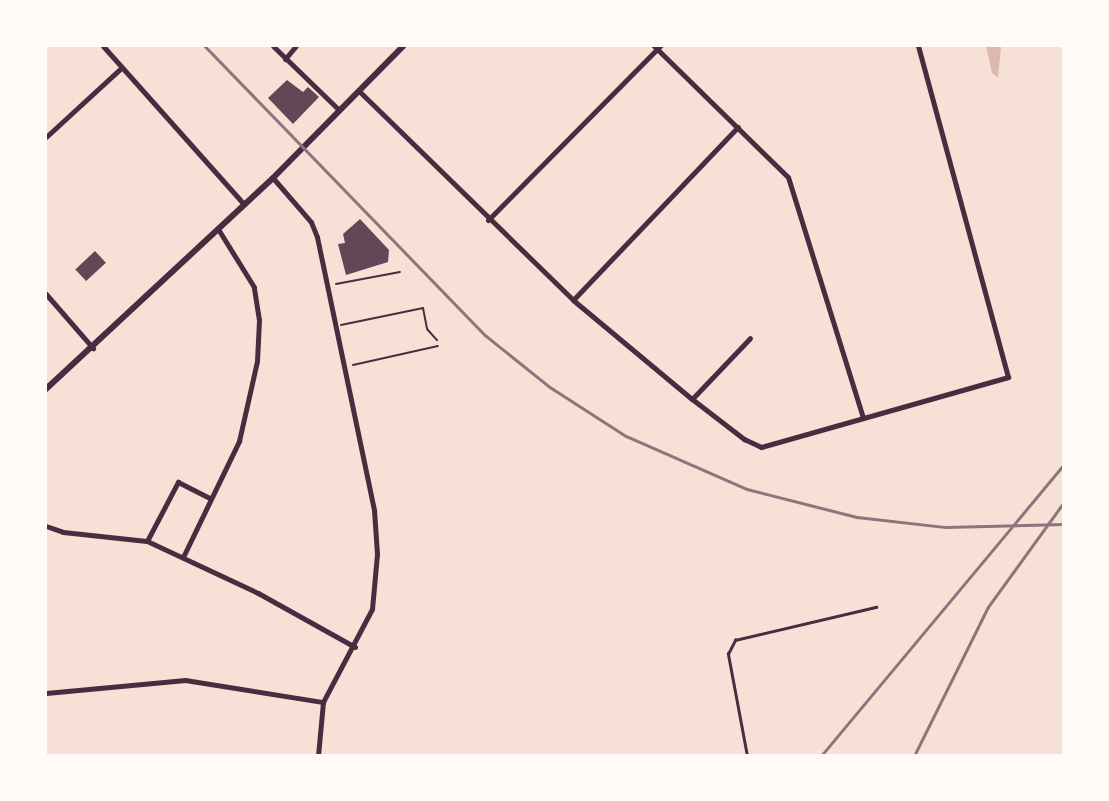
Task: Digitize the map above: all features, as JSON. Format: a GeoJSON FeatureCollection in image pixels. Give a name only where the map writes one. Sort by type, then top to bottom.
{"type":"FeatureCollection","features":[{"type":"Feature","properties":{"kind":"street"},"geometry":{"type":"LineString","coordinates":[[103,46],[120,69],[244,204]]}},
{"type":"Feature","properties":{"kind":"street"},"geometry":{"type":"LineString","coordinates":[[273,46],[339,110]]}},
{"type":"Feature","properties":{"kind":"street"},"geometry":{"type":"LineString","coordinates":[[285,59],[296,46]]}},
{"type":"Feature","properties":{"kind":"street"},"geometry":{"type":"LineString","coordinates":[[46,389],[273,178],[403,46]]}},
{"type":"Feature","properties":{"kind":"street"},"geometry":{"type":"LineString","coordinates":[[488,220],[657,46],[788,177],[799,202],[863,418]]}},
{"type":"Feature","properties":{"kind":"street"},"geometry":{"type":"LineString","coordinates":[[359,90],[488,220],[573,300],[692,399],[744,439],[761,447],[1008,377],[918,46]]}},
{"type":"Feature","properties":{"kind":"street"},"geometry":{"type":"LineString","coordinates":[[46,138],[120,69]]}},
{"type":"Feature","properties":{"kind":"street"},"geometry":{"type":"LineString","coordinates":[[573,300],[738,127]]}},
{"type":"Feature","properties":{"kind":"street"},"geometry":{"type":"LineString","coordinates":[[273,178],[311,222],[337,326],[370,482],[376,538],[372,609],[355,647],[323,702],[318,755]]}},
{"type":"Feature","properties":{"kind":"street"},"geometry":{"type":"LineString","coordinates":[[183,557],[239,441],[250,402],[259,320],[254,286],[218,229]]}},
{"type":"Feature","properties":{"kind":"street"},"geometry":{"type":"LineString","coordinates":[[46,294],[93,348]]}},
{"type":"Feature","properties":{"kind":"street"},"geometry":{"type":"LineString","coordinates":[[692,399],[728,356],[750,338]]}},
{"type":"Feature","properties":{"kind":"street"},"geometry":{"type":"LineString","coordinates":[[147,541],[178,482],[210,498]]}},
{"type":"Feature","properties":{"kind":"street"},"geometry":{"type":"LineString","coordinates":[[46,526],[63,532],[147,541],[355,647]]}},
{"type":"Feature","properties":{"kind":"street"},"geometry":{"type":"LineString","coordinates":[[46,693],[185,680],[323,702]]}},
{"type":"Feature","properties":{"kind":"lane"},"geometry":{"type":"LineString","coordinates":[[747,755],[728,654],[735,640],[876,607]]}},
{"type":"Feature","properties":{"kind":"path"},"geometry":{"type":"LineString","coordinates":[[328,287],[400,272]]}},
{"type":"Feature","properties":{"kind":"path"},"geometry":{"type":"LineString","coordinates":[[337,326],[423,308],[427,329],[437,340]]}},
{"type":"Feature","properties":{"kind":"path"},"geometry":{"type":"LineString","coordinates":[[345,367],[438,346]]}},
{"type":"Feature","properties":{"kind":"shaded area"},"geometry":{"type":"Polygon","coordinates":[[[986,46],[1001,46],[998,78],[992,73],[986,46]]]}},
{"type":"Feature","properties":{"kind":"building"},"geometry":{"type":"Polygon","coordinates":[[[287,80],[303,92],[308,87],[319,97],[293,124],[268,98],[287,80]]]}},
{"type":"Feature","properties":{"kind":"building"},"geometry":{"type":"Polygon","coordinates":[[[360,219],[389,250],[388,262],[346,275],[338,244],[345,243],[343,234],[360,219]]]}},
{"type":"Feature","properties":{"kind":"building"},"geometry":{"type":"Polygon","coordinates":[[[95,251],[106,263],[86,281],[75,269],[95,251]]]}},
{"type":"Feature","properties":{"kind":"railway"},"geometry":{"type":"LineString","coordinates":[[205,46],[485,335],[550,387],[626,436],[747,489],[857,517],[945,527],[1064,524]]}},
{"type":"Feature","properties":{"kind":"railway"},"geometry":{"type":"LineString","coordinates":[[821,756],[1064,464]]}},
{"type":"Feature","properties":{"kind":"railway"},"geometry":{"type":"LineString","coordinates":[[914,756],[988,607],[1064,502]]}}]}
